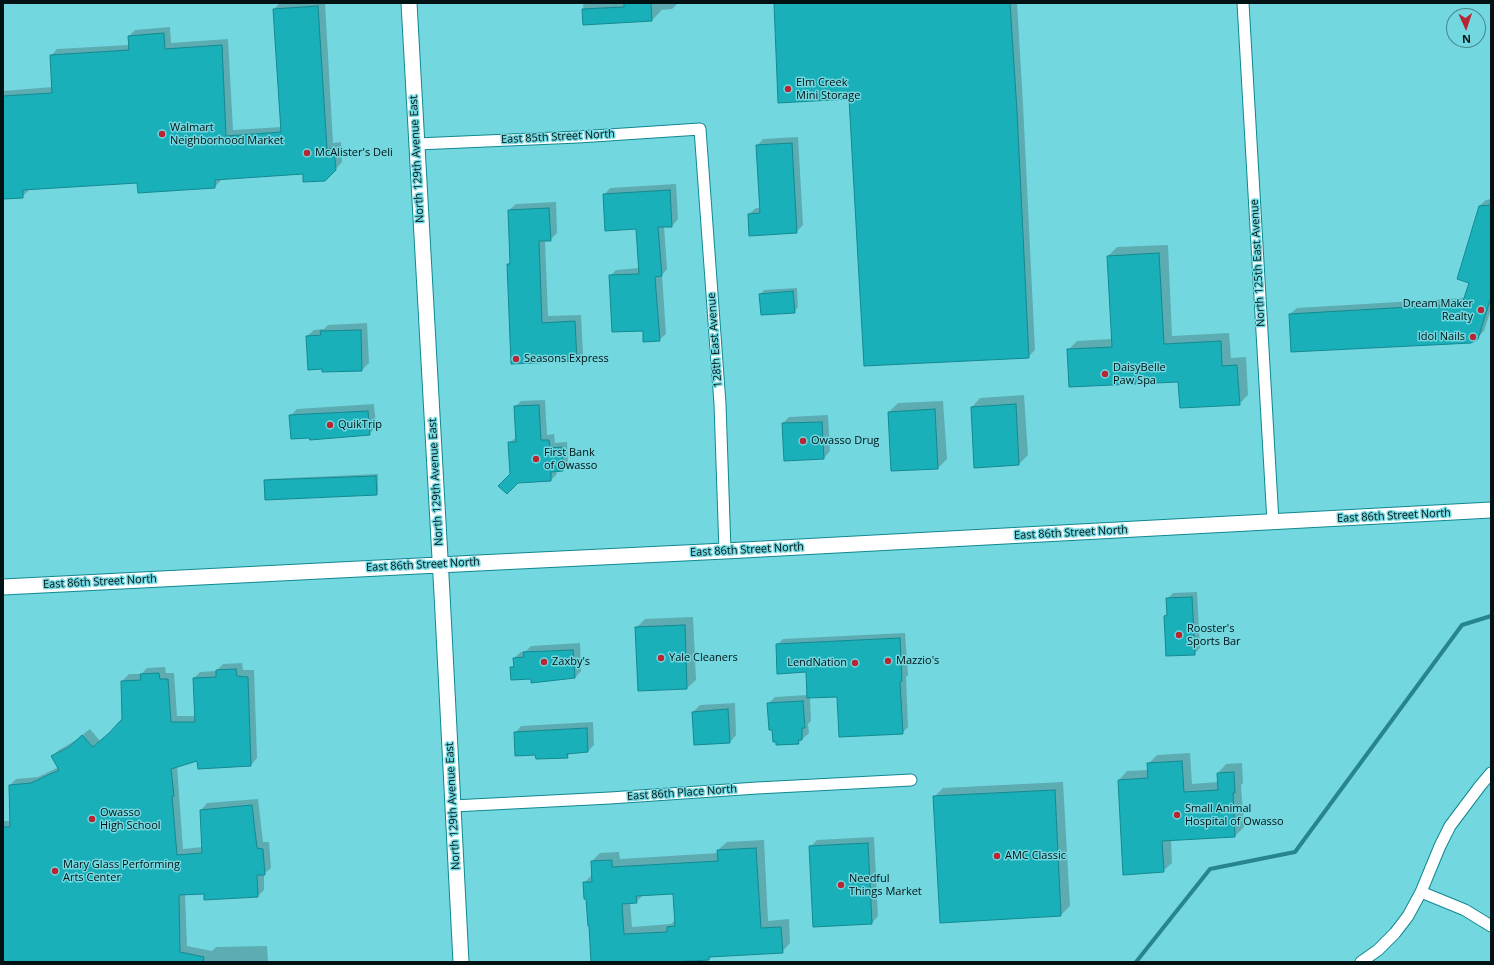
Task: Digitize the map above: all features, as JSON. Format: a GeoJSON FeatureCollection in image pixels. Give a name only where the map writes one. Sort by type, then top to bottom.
{"type":"FeatureCollection","features":[{"type":"Feature","properties":{"kind":"main road","name":"North 129th Avenue East"},"geometry":{"type":"LineString","coordinates":[[409,3],[461,962]]}},
{"type":"Feature","properties":{"kind":"main road","name":"East 86th Street North"},"geometry":{"type":"LineString","coordinates":[[3,587],[440,564],[725,551],[1491,510]]}},
{"type":"Feature","properties":{"kind":"street","name":"North 125th East Avenue"},"geometry":{"type":"LineString","coordinates":[[1244,3],[1273,522]]}},
{"type":"Feature","properties":{"kind":"street","name":"East 85th Street North"},"geometry":{"type":"LineString","coordinates":[[417,144],[578,137],[700,129]]}},
{"type":"Feature","properties":{"kind":"street","name":"128th East Avenue"},"geometry":{"type":"LineString","coordinates":[[700,129],[720,404],[725,551]]}},
{"type":"Feature","properties":{"kind":"street"},"geometry":{"type":"LineString","coordinates":[[1361,962],[1378,950],[1395,933],[1408,916],[1421,892],[1450,826],[1491,773]]}},
{"type":"Feature","properties":{"kind":"street","name":"East 86th Place North"},"geometry":{"type":"LineString","coordinates":[[453,806],[911,780]]}},
{"type":"Feature","properties":{"kind":"street"},"geometry":{"type":"LineString","coordinates":[[1421,892],[1465,910],[1491,926]]}},
{"type":"Feature","properties":{"kind":"building"},"geometry":{"type":"Polygon","coordinates":[[[624,3],[651,3],[652,21],[583,25],[582,9],[624,7],[624,3]]]}},
{"type":"Feature","properties":{"kind":"building"},"geometry":{"type":"Polygon","coordinates":[[[774,3],[1010,3],[1017,111],[1029,358],[864,366],[849,99],[778,103],[774,3]]]}},
{"type":"Feature","properties":{"kind":"building"},"geometry":{"type":"Polygon","coordinates":[[[318,6],[327,149],[334,148],[336,170],[325,181],[303,182],[303,174],[215,180],[215,188],[138,193],[137,183],[23,190],[23,198],[3,199],[3,96],[52,93],[50,55],[129,50],[128,36],[164,33],[165,49],[222,45],[226,136],[281,132],[273,9],[318,6]]]}},
{"type":"Feature","properties":{"kind":"building"},"geometry":{"type":"Polygon","coordinates":[[[792,143],[797,233],[749,236],[748,214],[760,213],[756,145],[792,143]]]}},
{"type":"Feature","properties":{"kind":"building"},"geometry":{"type":"Polygon","coordinates":[[[670,190],[672,227],[658,227],[662,276],[655,277],[660,341],[643,342],[643,331],[612,332],[609,275],[639,274],[636,229],[605,231],[603,194],[670,190]]]}},
{"type":"Feature","properties":{"kind":"building"},"geometry":{"type":"Polygon","coordinates":[[[1491,205],[1491,297],[1478,339],[1471,343],[1291,352],[1289,314],[1462,304],[1469,283],[1457,279],[1479,206],[1491,205]]]}},
{"type":"Feature","properties":{"kind":"building"},"geometry":{"type":"Polygon","coordinates":[[[549,208],[551,241],[539,241],[542,323],[575,321],[577,361],[511,364],[507,264],[510,264],[508,210],[549,208]]]}},
{"type":"Feature","properties":{"kind":"building"},"geometry":{"type":"Polygon","coordinates":[[[1159,253],[1164,344],[1221,341],[1222,366],[1237,365],[1240,405],[1180,408],[1178,382],[1069,387],[1067,349],[1112,347],[1107,256],[1159,253]]]}},
{"type":"Feature","properties":{"kind":"building"},"geometry":{"type":"Polygon","coordinates":[[[793,291],[795,313],[761,315],[759,294],[793,291]]]}},
{"type":"Feature","properties":{"kind":"building"},"geometry":{"type":"Polygon","coordinates":[[[361,330],[362,371],[322,372],[322,369],[308,370],[306,336],[321,335],[320,331],[361,330]]]}},
{"type":"Feature","properties":{"kind":"building"},"geometry":{"type":"Polygon","coordinates":[[[1016,404],[1019,465],[974,468],[971,407],[1016,404]]]}},
{"type":"Feature","properties":{"kind":"building","name":"First Bank of Owasso"},"geometry":{"type":"Polygon","coordinates":[[[539,405],[541,440],[549,440],[550,448],[562,447],[563,471],[551,472],[551,481],[518,483],[507,494],[498,486],[510,474],[508,442],[516,442],[514,406],[539,405]]]}},
{"type":"Feature","properties":{"kind":"building"},"geometry":{"type":"Polygon","coordinates":[[[935,409],[938,469],[891,471],[888,412],[935,409]]]}},
{"type":"Feature","properties":{"kind":"building","name":"QuikTrip"},"geometry":{"type":"Polygon","coordinates":[[[368,411],[370,435],[310,440],[309,438],[291,439],[289,415],[368,411]]]}},
{"type":"Feature","properties":{"kind":"building","name":"Owasso Drug"},"geometry":{"type":"Polygon","coordinates":[[[822,422],[824,459],[784,461],[782,423],[822,422]]]}},
{"type":"Feature","properties":{"kind":"building"},"geometry":{"type":"Polygon","coordinates":[[[376,476],[377,495],[265,500],[264,480],[376,476]]]}},
{"type":"Feature","properties":{"kind":"building","name":"Rooster's Sports Bar"},"geometry":{"type":"Polygon","coordinates":[[[1192,597],[1195,655],[1166,656],[1164,616],[1167,615],[1166,598],[1192,597]]]}},
{"type":"Feature","properties":{"kind":"building","name":"Yale Cleaners"},"geometry":{"type":"Polygon","coordinates":[[[685,625],[687,689],[638,691],[635,627],[685,625]]]}},
{"type":"Feature","properties":{"kind":"building"},"geometry":{"type":"Polygon","coordinates":[[[900,638],[902,681],[900,682],[903,734],[839,737],[837,697],[807,698],[806,672],[777,674],[776,644],[900,638]]]}},
{"type":"Feature","properties":{"kind":"building","name":"Zaxby's"},"geometry":{"type":"Polygon","coordinates":[[[573,650],[575,678],[531,683],[531,679],[511,680],[510,667],[514,667],[513,658],[524,657],[523,652],[573,650]]]}},
{"type":"Feature","properties":{"kind":"building","name":"Owasso High School"},"geometry":{"type":"Polygon","coordinates":[[[236,669],[237,676],[248,677],[251,766],[198,769],[197,761],[171,769],[177,855],[202,853],[200,810],[252,805],[257,848],[263,849],[265,875],[257,875],[258,897],[204,900],[204,894],[179,895],[180,952],[204,957],[203,962],[3,962],[3,827],[10,827],[9,785],[31,783],[59,770],[51,756],[69,747],[82,735],[93,747],[109,733],[122,719],[121,681],[141,680],[140,674],[159,673],[160,679],[168,679],[171,722],[195,722],[193,678],[216,677],[216,670],[236,669]]]}},
{"type":"Feature","properties":{"kind":"building"},"geometry":{"type":"Polygon","coordinates":[[[803,701],[805,728],[802,728],[802,740],[798,740],[799,744],[776,745],[776,742],[773,742],[772,730],[769,730],[767,703],[803,701]]]}},
{"type":"Feature","properties":{"kind":"building"},"geometry":{"type":"Polygon","coordinates":[[[728,709],[730,743],[694,745],[692,712],[728,709]]]}},
{"type":"Feature","properties":{"kind":"building"},"geometry":{"type":"Polygon","coordinates":[[[587,728],[588,752],[567,754],[568,758],[536,759],[535,755],[515,756],[514,732],[587,728]]]}},
{"type":"Feature","properties":{"kind":"building","name":"Small Animal Hospital of Owasso"},"geometry":{"type":"Polygon","coordinates":[[[1182,761],[1184,792],[1218,790],[1217,773],[1234,772],[1235,793],[1233,793],[1235,837],[1162,841],[1164,872],[1123,875],[1118,780],[1148,778],[1147,763],[1182,761]]]}},
{"type":"Feature","properties":{"kind":"building","name":"AMC Classic"},"geometry":{"type":"Polygon","coordinates":[[[1055,790],[1061,916],[940,923],[933,796],[1055,790]]]}},
{"type":"Feature","properties":{"kind":"building","name":"Needful Things Market"},"geometry":{"type":"Polygon","coordinates":[[[868,843],[872,924],[813,927],[809,846],[868,843]]]}},
{"type":"Feature","properties":{"kind":"building"},"geometry":{"type":"Polygon","coordinates":[[[756,848],[761,928],[781,927],[783,953],[709,957],[709,960],[672,962],[591,962],[589,926],[586,899],[584,899],[583,882],[592,882],[591,861],[612,860],[612,867],[718,861],[717,850],[756,848]],[[673,894],[636,896],[637,903],[622,904],[624,934],[667,932],[667,927],[675,926],[673,894]]]}},
{"type":"Feature","properties":{"kind":"waterway"},"geometry":{"type":"LineString","coordinates":[[1136,962],[1210,869],[1295,852],[1462,625],[1491,616]]}},
{"type":"Feature","properties":{"kind":"place","name":"Elm Creek Mini Storage"},"geometry":{"type":"Point","coordinates":[788,89]}},
{"type":"Feature","properties":{"kind":"place","name":"Walmart Neighborhood Market"},"geometry":{"type":"Point","coordinates":[162,134]}},
{"type":"Feature","properties":{"kind":"place","name":"McAlister's Deli"},"geometry":{"type":"Point","coordinates":[307,153]}},
{"type":"Feature","properties":{"kind":"place","name":"Dream Maker Realty"},"geometry":{"type":"Point","coordinates":[1481,310]}},
{"type":"Feature","properties":{"kind":"place","name":"Idol Nails"},"geometry":{"type":"Point","coordinates":[1473,337]}},
{"type":"Feature","properties":{"kind":"place","name":"Seasons Express"},"geometry":{"type":"Point","coordinates":[516,359]}},
{"type":"Feature","properties":{"kind":"place","name":"DaisyBelle Paw Spa"},"geometry":{"type":"Point","coordinates":[1105,374]}},
{"type":"Feature","properties":{"kind":"place","name":"QuikTrip"},"geometry":{"type":"Point","coordinates":[330,425]}},
{"type":"Feature","properties":{"kind":"place","name":"Owasso Drug"},"geometry":{"type":"Point","coordinates":[803,441]}},
{"type":"Feature","properties":{"kind":"place","name":"First Bank of Owasso"},"geometry":{"type":"Point","coordinates":[536,459]}},
{"type":"Feature","properties":{"kind":"place","name":"Rooster's Sports Bar"},"geometry":{"type":"Point","coordinates":[1179,635]}},
{"type":"Feature","properties":{"kind":"place","name":"Yale Cleaners"},"geometry":{"type":"Point","coordinates":[661,658]}},
{"type":"Feature","properties":{"kind":"place","name":"Mazzio's"},"geometry":{"type":"Point","coordinates":[888,661]}},
{"type":"Feature","properties":{"kind":"place","name":"Zaxby's"},"geometry":{"type":"Point","coordinates":[544,662]}},
{"type":"Feature","properties":{"kind":"place","name":"LendNation"},"geometry":{"type":"Point","coordinates":[855,663]}},
{"type":"Feature","properties":{"kind":"place","name":"Small Animal Hospital of Owasso"},"geometry":{"type":"Point","coordinates":[1177,815]}},
{"type":"Feature","properties":{"kind":"place","name":"Owasso High School"},"geometry":{"type":"Point","coordinates":[92,819]}},
{"type":"Feature","properties":{"kind":"place","name":"AMC Classic"},"geometry":{"type":"Point","coordinates":[997,856]}},
{"type":"Feature","properties":{"kind":"place","name":"Mary Glass Performing Arts Center"},"geometry":{"type":"Point","coordinates":[55,871]}},
{"type":"Feature","properties":{"kind":"place","name":"Needful Things Market"},"geometry":{"type":"Point","coordinates":[841,885]}}]}
